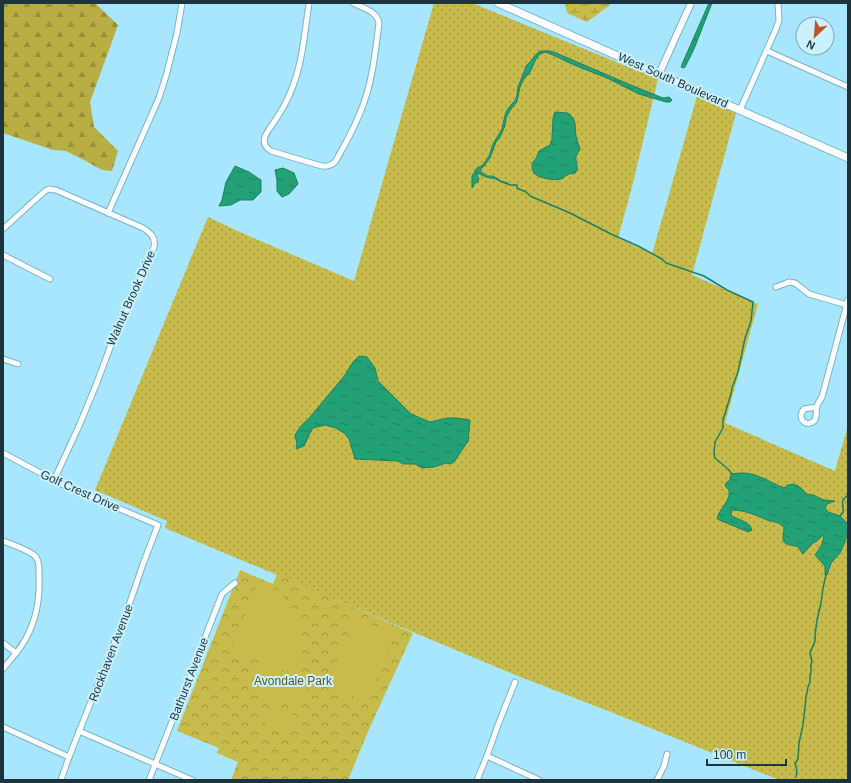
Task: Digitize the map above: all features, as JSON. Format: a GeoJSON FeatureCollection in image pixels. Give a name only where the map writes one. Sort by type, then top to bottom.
{"type":"FeatureCollection","features":[{"type":"Feature","properties":{"kind":"main road","name":"West South Boulevard"},"geometry":{"type":"LineString","coordinates":[[498,3],[848,158]]}},
{"type":"Feature","properties":{"kind":"street"},"geometry":{"type":"LineString","coordinates":[[3,229],[49,189],[56,190],[108,213],[160,94],[177,33],[182,3]]}},
{"type":"Feature","properties":{"kind":"street"},"geometry":{"type":"LineString","coordinates":[[309,3],[303,50],[296,78],[285,104],[265,136],[264,143],[268,149],[326,167],[335,162],[350,136],[368,92],[374,62],[379,23],[378,18],[374,13],[353,3]]}},
{"type":"Feature","properties":{"kind":"street"},"geometry":{"type":"LineString","coordinates":[[659,74],[690,3]]}},
{"type":"Feature","properties":{"kind":"street"},"geometry":{"type":"LineString","coordinates":[[740,110],[776,29],[779,20],[778,3]]}},
{"type":"Feature","properties":{"kind":"street"},"geometry":{"type":"LineString","coordinates":[[767,51],[848,87]]}},
{"type":"Feature","properties":{"kind":"street","name":"Walnut Brook Drive"},"geometry":{"type":"LineString","coordinates":[[54,480],[80,426],[114,337],[133,297],[155,244],[153,236],[147,231],[108,213]]}},
{"type":"Feature","properties":{"kind":"street"},"geometry":{"type":"LineString","coordinates":[[3,255],[50,279]]}},
{"type":"Feature","properties":{"kind":"street"},"geometry":{"type":"LineString","coordinates":[[776,287],[789,282],[794,283],[809,294],[847,303],[822,397],[817,407]]}},
{"type":"Feature","properties":{"kind":"street"},"geometry":{"type":"LineString","coordinates":[[3,359],[18,364]]}},
{"type":"Feature","properties":{"kind":"street","name":"Golf Crest Drive"},"geometry":{"type":"LineString","coordinates":[[3,453],[54,480],[158,525]]}},
{"type":"Feature","properties":{"kind":"street","name":"Rockhaven Avenue"},"geometry":{"type":"LineString","coordinates":[[61,780],[127,611],[158,525]]}},
{"type":"Feature","properties":{"kind":"street"},"geometry":{"type":"LineString","coordinates":[[3,541],[32,554],[38,561],[40,578],[38,606],[31,629],[22,645],[3,669]]}},
{"type":"Feature","properties":{"kind":"street","name":"Bathurst Avenue"},"geometry":{"type":"LineString","coordinates":[[149,780],[222,594],[235,583]]}},
{"type":"Feature","properties":{"kind":"street"},"geometry":{"type":"LineString","coordinates":[[3,643],[16,653]]}},
{"type":"Feature","properties":{"kind":"street"},"geometry":{"type":"LineString","coordinates":[[477,780],[515,682]]}},
{"type":"Feature","properties":{"kind":"street"},"geometry":{"type":"LineString","coordinates":[[3,727],[69,757]]}},
{"type":"Feature","properties":{"kind":"street"},"geometry":{"type":"LineString","coordinates":[[79,731],[192,780]]}},
{"type":"Feature","properties":{"kind":"street"},"geometry":{"type":"LineString","coordinates":[[657,780],[664,766],[667,754]]}},
{"type":"Feature","properties":{"kind":"street"},"geometry":{"type":"LineString","coordinates":[[487,756],[539,780]]}},
{"type":"Feature","properties":{"kind":"green space"},"geometry":{"type":"Polygon","coordinates":[[[3,3],[95,3],[118,25],[90,102],[94,127],[118,151],[112,171],[102,170],[66,151],[53,150],[3,133],[3,3]]]}},
{"type":"Feature","properties":{"kind":"green space"},"geometry":{"type":"Polygon","coordinates":[[[434,3],[472,3],[658,79],[618,238],[652,254],[697,96],[736,113],[692,275],[758,304],[725,423],[835,471],[848,425],[848,780],[779,780],[518,676],[165,528],[167,521],[95,490],[208,217],[354,281],[434,3]]]}},
{"type":"Feature","properties":{"kind":"green space"},"geometry":{"type":"Polygon","coordinates":[[[565,3],[611,3],[587,22],[567,13],[565,3]]]}},
{"type":"Feature","properties":{"kind":"green space","name":"Avondale Park"},"geometry":{"type":"Polygon","coordinates":[[[240,570],[273,584],[277,574],[413,633],[370,727],[348,780],[231,780],[238,762],[217,753],[219,748],[177,731],[240,570]]]}},
{"type":"Feature","properties":{"kind":"green space"},"geometry":{"type":"Polygon","coordinates":[[[259,581],[271,586],[287,600],[297,619],[300,640],[298,662],[295,674],[234,651],[232,645],[259,581]]]}},
{"type":"Feature","properties":{"kind":"green space"},"geometry":{"type":"Polygon","coordinates":[[[355,618],[395,635],[367,702],[327,686],[355,618]]]}},
{"type":"Feature","properties":{"kind":"green space"},"geometry":{"type":"Polygon","coordinates":[[[263,665],[289,675],[288,678],[308,685],[299,708],[253,692],[263,665]]]}},
{"type":"Feature","properties":{"kind":"green space"},"geometry":{"type":"Polygon","coordinates":[[[272,707],[295,716],[287,735],[265,725],[272,707]]]}},
{"type":"Feature","properties":{"kind":"water"},"geometry":{"type":"Polygon","coordinates":[[[709,3],[712,3],[694,49],[685,67],[681,67],[683,62],[709,3]]]}},
{"type":"Feature","properties":{"kind":"water"},"geometry":{"type":"Polygon","coordinates":[[[540,51],[550,51],[556,53],[633,86],[663,98],[669,97],[672,100],[670,102],[666,102],[639,94],[607,78],[546,52],[542,53],[536,59],[529,74],[525,77],[520,87],[516,103],[506,118],[505,126],[496,142],[490,158],[480,170],[487,176],[493,176],[510,185],[478,173],[478,182],[475,183],[472,188],[472,176],[477,168],[483,165],[489,156],[493,144],[502,129],[507,110],[516,99],[518,87],[526,66],[540,51]]]}},
{"type":"Feature","properties":{"kind":"water"},"geometry":{"type":"Polygon","coordinates":[[[555,112],[568,113],[573,119],[580,149],[576,156],[577,167],[575,173],[568,174],[561,179],[555,180],[542,178],[536,175],[532,168],[532,163],[536,159],[539,151],[550,145],[555,112]]]}},
{"type":"Feature","properties":{"kind":"water"},"geometry":{"type":"Polygon","coordinates":[[[235,166],[249,172],[261,180],[261,192],[253,200],[240,200],[231,205],[219,206],[226,182],[235,166]]]}},
{"type":"Feature","properties":{"kind":"water"},"geometry":{"type":"Polygon","coordinates":[[[283,168],[294,173],[298,184],[289,194],[282,197],[277,191],[275,170],[283,168]]]}},
{"type":"Feature","properties":{"kind":"water"},"geometry":{"type":"Polygon","coordinates":[[[359,356],[367,357],[375,368],[378,381],[411,414],[430,422],[447,418],[470,420],[468,442],[454,462],[434,467],[422,468],[415,464],[403,464],[398,461],[355,459],[349,439],[344,433],[336,428],[325,425],[313,428],[304,446],[296,449],[297,444],[295,435],[300,427],[311,416],[359,356]]]}},
{"type":"Feature","properties":{"kind":"water"},"geometry":{"type":"Polygon","coordinates":[[[732,474],[752,474],[784,488],[788,485],[794,484],[807,494],[824,500],[835,501],[827,504],[825,508],[828,512],[840,516],[848,524],[848,532],[840,553],[831,563],[827,575],[825,575],[825,566],[815,555],[822,543],[823,535],[803,554],[799,548],[785,543],[783,538],[784,527],[778,523],[745,512],[732,510],[732,516],[747,523],[751,527],[752,530],[748,532],[717,519],[727,502],[729,494],[729,490],[725,486],[726,483],[730,480],[732,474]]]}},
{"type":"Feature","properties":{"kind":"waterway"},"geometry":{"type":"LineString","coordinates":[[510,185],[517,185],[517,188],[526,192],[530,196],[570,213],[638,246],[662,259],[666,263],[704,276],[727,290],[753,302],[751,321],[745,338],[738,372],[723,420],[723,428],[715,442],[715,458],[732,474]]}},
{"type":"Feature","properties":{"kind":"waterway"},"geometry":{"type":"LineString","coordinates":[[840,516],[843,512],[843,501],[848,495]]}},
{"type":"Feature","properties":{"kind":"waterway"},"geometry":{"type":"LineString","coordinates":[[796,777],[797,770],[795,764],[798,759],[806,697],[810,682],[812,661],[810,653],[815,641],[817,620],[826,575]]}}]}
